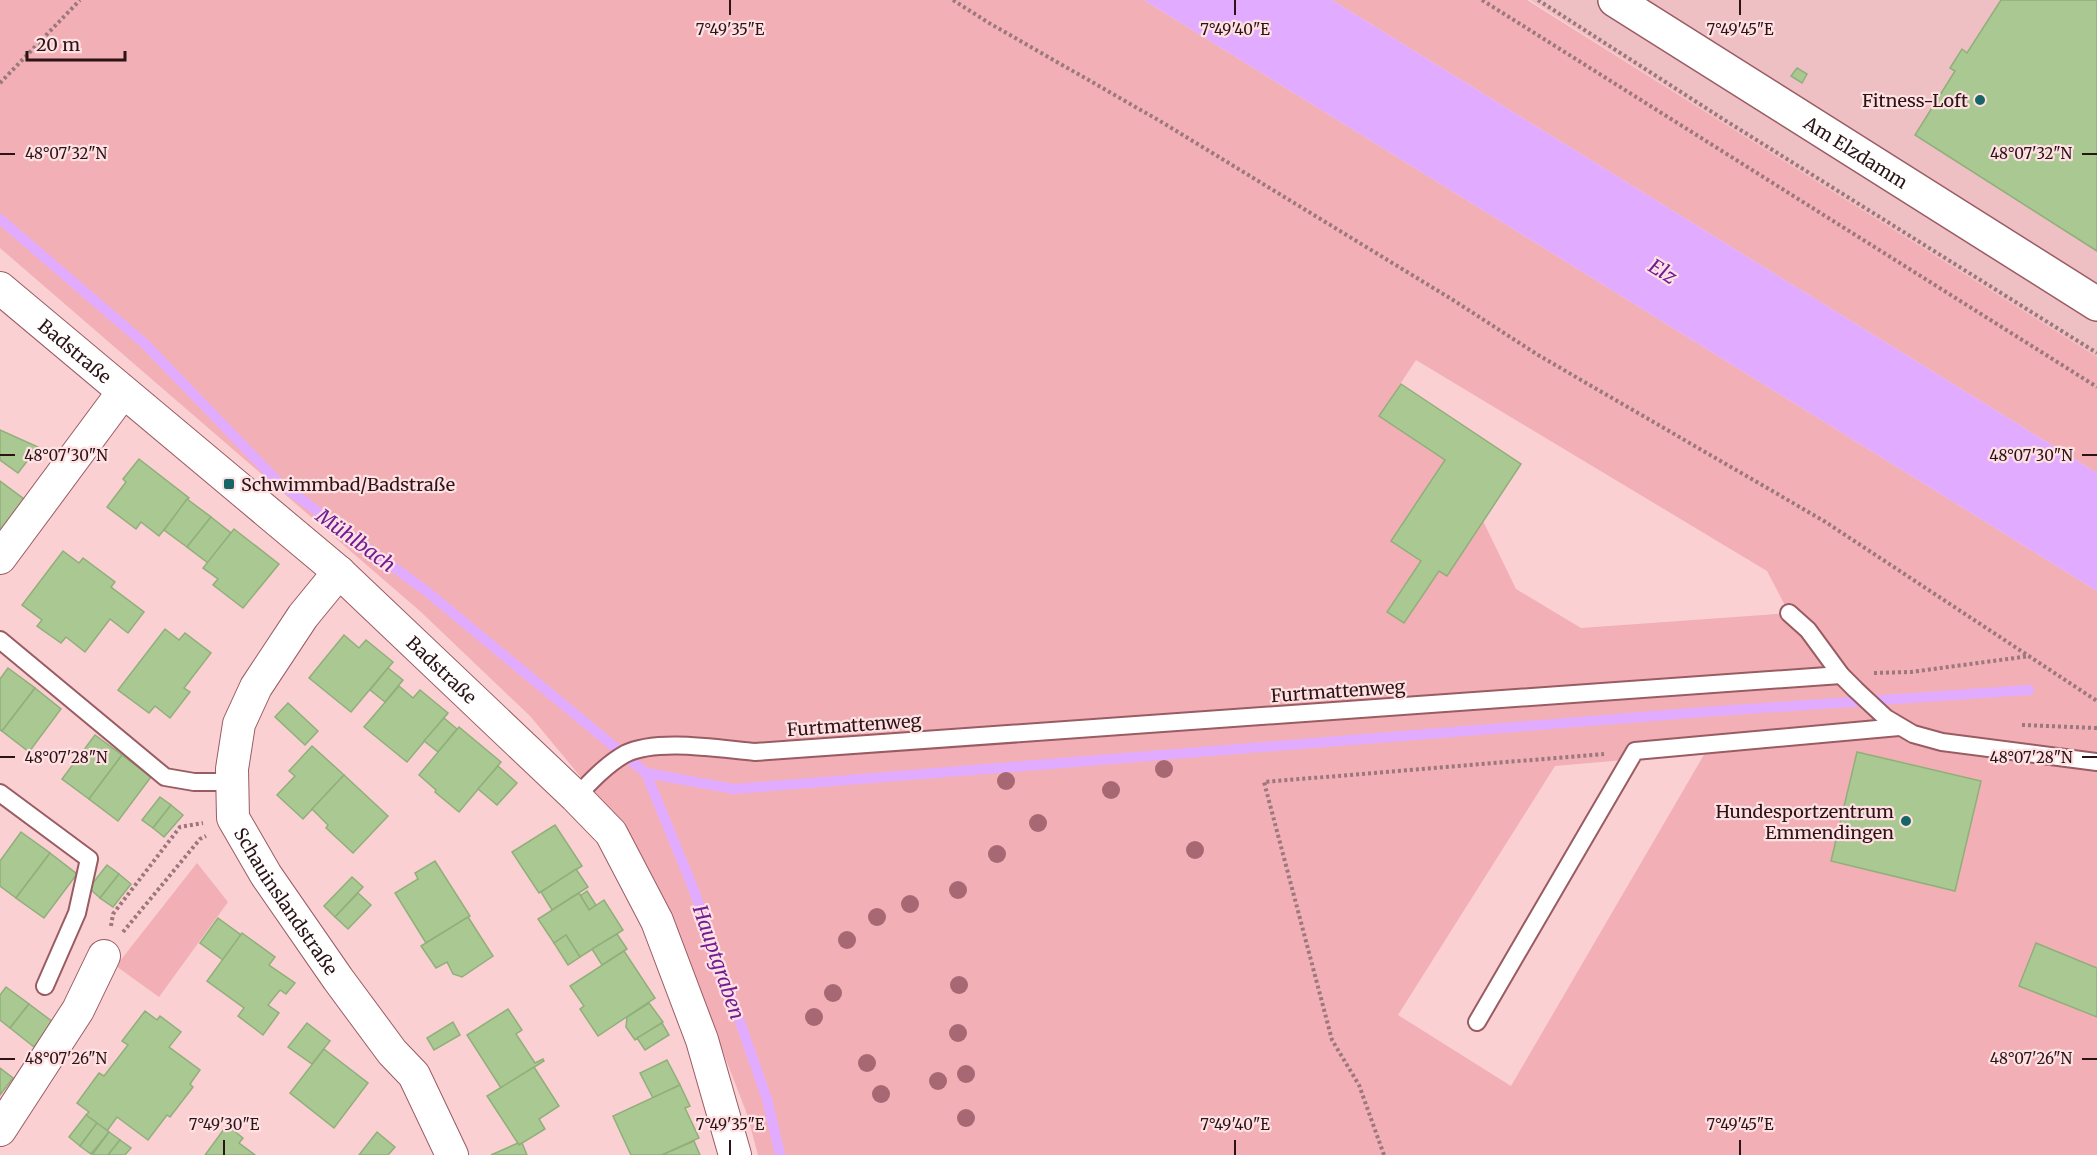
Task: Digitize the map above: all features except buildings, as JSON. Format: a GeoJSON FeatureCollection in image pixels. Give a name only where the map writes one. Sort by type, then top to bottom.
{"type":"FeatureCollection","features":[{"type":"Feature","properties":{"kind":"street","name":"Am Elzdamm"},"geometry":{"type":"LineString","coordinates":[[1615,0],[2097,304]]}},
{"type":"Feature","properties":{"kind":"street","name":"Badstraße"},"geometry":{"type":"LineString","coordinates":[[0,288],[339,572],[585,787],[657,921],[702,1040],[735,1155]]}},
{"type":"Feature","properties":{"kind":"street"},"geometry":{"type":"LineString","coordinates":[[0,558],[123,393]]}},
{"type":"Feature","properties":{"kind":"street","name":"Schauinslandstraße"},"geometry":{"type":"LineString","coordinates":[[339,572],[303,616],[256,687],[239,724],[232,769],[233,818],[266,875],[331,969],[392,1052],[414,1075],[452,1155]]}},
{"type":"Feature","properties":{"kind":"street"},"geometry":{"type":"LineString","coordinates":[[0,1130],[78,1010],[104,956]]}},
{"type":"Feature","properties":{"kind":"lane"},"geometry":{"type":"LineString","coordinates":[[1789,613],[1808,630],[1841,675],[1856,690],[1892,723],[1913,734],[1942,742],[2097,762]]}},
{"type":"Feature","properties":{"kind":"lane"},"geometry":{"type":"LineString","coordinates":[[0,640],[165,777],[194,782],[232,782]]}},
{"type":"Feature","properties":{"kind":"lane","name":"Furtmattenweg"},"geometry":{"type":"LineString","coordinates":[[585,787],[624,754],[643,748],[676,746],[767,751],[1841,675]]}},
{"type":"Feature","properties":{"kind":"lane"},"geometry":{"type":"LineString","coordinates":[[1478,1022],[1635,751],[1892,723]]}},
{"type":"Feature","properties":{"kind":"lane"},"geometry":{"type":"LineString","coordinates":[[0,793],[89,859],[77,914],[45,986]]}},
{"type":"Feature","properties":{"kind":"path"},"geometry":{"type":"LineString","coordinates":[[0,83],[80,0]]}},
{"type":"Feature","properties":{"kind":"path"},"geometry":{"type":"LineString","coordinates":[[953,0],[1160,121],[1453,300],[1538,355],[1824,521],[2097,701]]}},
{"type":"Feature","properties":{"kind":"path"},"geometry":{"type":"LineString","coordinates":[[1482,0],[2097,387]]}},
{"type":"Feature","properties":{"kind":"path"},"geometry":{"type":"LineString","coordinates":[[1539,0],[1723,119],[2097,353]]}},
{"type":"Feature","properties":{"kind":"path"},"geometry":{"type":"LineString","coordinates":[[1841,675],[1911,672],[2031,656]]}},
{"type":"Feature","properties":{"kind":"path"},"geometry":{"type":"LineString","coordinates":[[1384,1155],[1359,1085],[1332,1040],[1264,782],[1635,751]]}},
{"type":"Feature","properties":{"kind":"path"},"geometry":{"type":"LineString","coordinates":[[104,956],[200,839],[233,818]]}},
{"type":"Feature","properties":{"kind":"path"},"geometry":{"type":"LineString","coordinates":[[104,956],[114,914],[180,827],[233,818]]}},
{"type":"Feature","properties":{"kind":"shaded area"},"geometry":{"type":"Polygon","coordinates":[[[0,0],[1144,0],[2097,591],[2097,1155],[758,1155],[747,1114],[718,1039],[633,840],[531,717],[421,612],[0,248],[0,0]],[[1416,360],[1379,416],[1445,460],[1391,541],[1421,561],[1387,613],[1404,623],[1439,571],[1447,576],[1483,521],[1516,589],[1581,628],[1789,613],[1767,571],[1416,360]],[[1705,753],[1555,766],[1398,1015],[1511,1086],[1705,753]]]}},
{"type":"Feature","properties":{"kind":"shaded area"},"geometry":{"type":"Polygon","coordinates":[[[1332,0],[1527,0],[2097,357],[2097,473],[1332,0]]]}},
{"type":"Feature","properties":{"kind":"shaded area"},"geometry":{"type":"Polygon","coordinates":[[[1530,0],[2097,0],[2097,357],[1719,120],[1530,0]]]}},
{"type":"Feature","properties":{"kind":"shaded area"},"geometry":{"type":"Polygon","coordinates":[[[197,863],[228,902],[159,997],[116,966],[197,863]]]}},
{"type":"Feature","properties":{"kind":"water","name":"Elz"},"geometry":{"type":"Polygon","coordinates":[[[1144,0],[1332,0],[2097,473],[2097,591],[1144,0]]]}},
{"type":"Feature","properties":{"kind":"waterway","name":"Mühlbach"},"geometry":{"type":"LineString","coordinates":[[0,219],[145,344],[279,483],[425,590],[646,773],[693,888],[767,1099],[780,1155]]}},
{"type":"Feature","properties":{"kind":"waterway"},"geometry":{"type":"LineString","coordinates":[[646,773],[734,789],[1704,712],[2029,690]]}},
{"type":"Feature","properties":{"kind":"place","name":"Fitness-Loft"},"geometry":{"type":"Point","coordinates":[1980,100]}},
{"type":"Feature","properties":{"kind":"place","name":"Schwimmbad/Badstraße"},"geometry":{"type":"Point","coordinates":[229,484]}},
{"type":"Feature","properties":{"kind":"place","name":"Hundesportzentrum Emmendingen"},"geometry":{"type":"Point","coordinates":[1906,821]}},
{"type":"Feature","properties":{"kind":"water label","name":"Hauptgraben"},"geometry":{"type":"Point","coordinates":[719,962]}}]}
